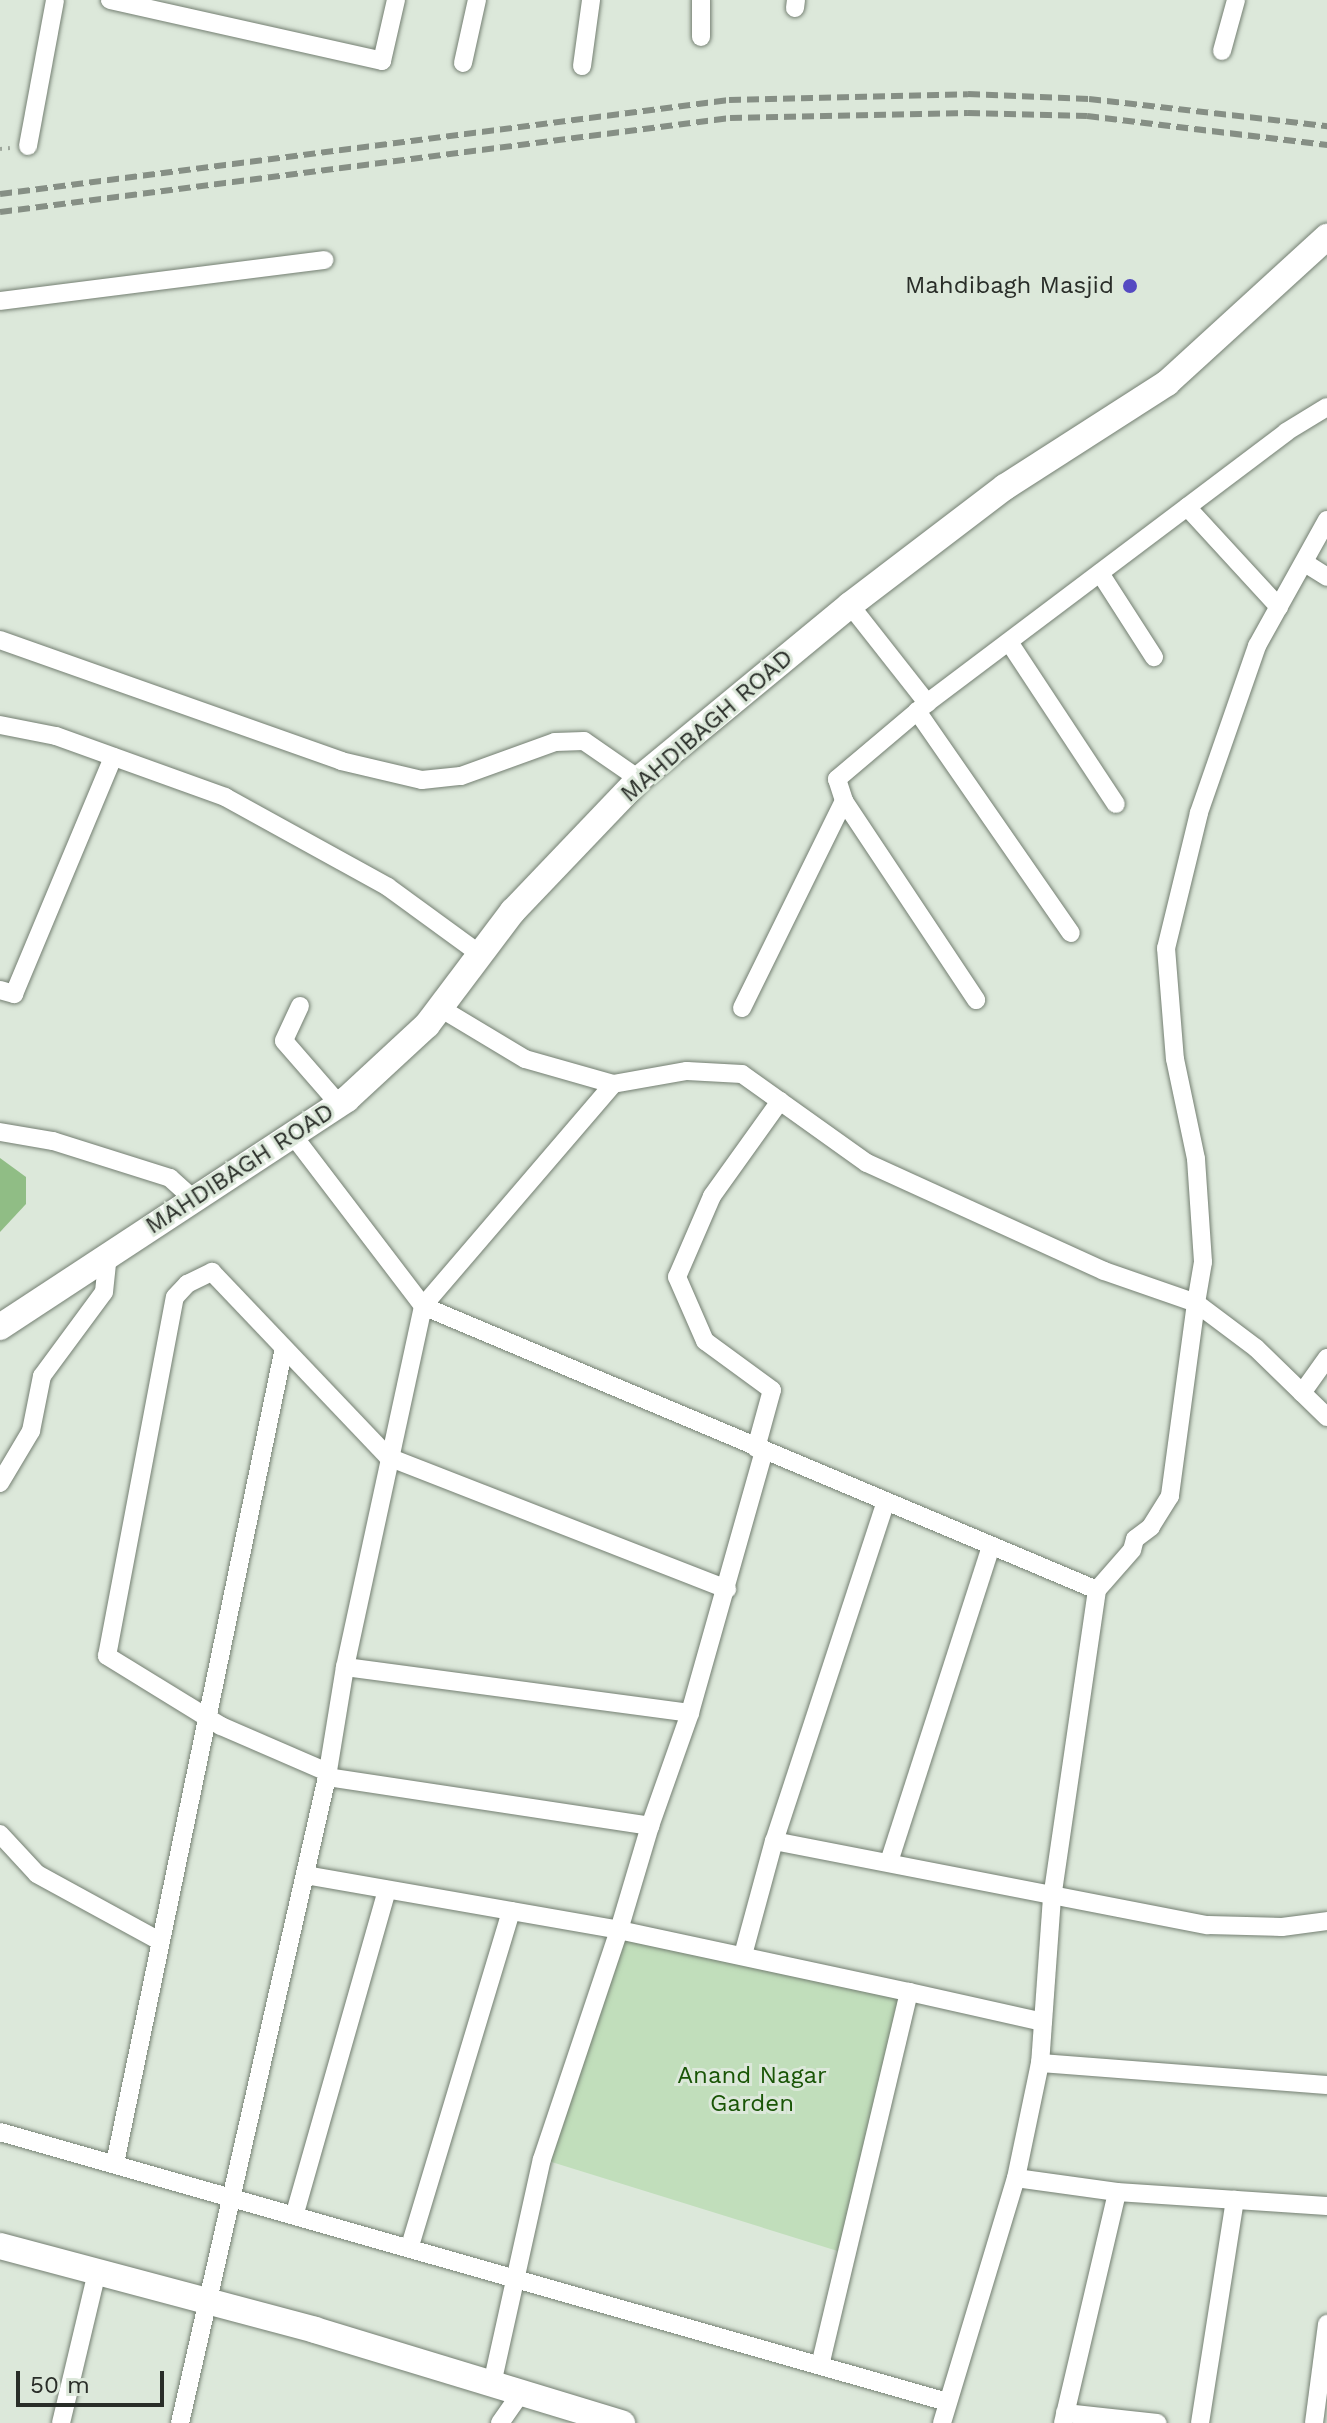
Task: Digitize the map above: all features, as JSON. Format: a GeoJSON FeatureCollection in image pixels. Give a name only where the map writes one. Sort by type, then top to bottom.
{"type":"FeatureCollection","features":[{"type":"Feature","properties":{"kind":"street"},"geometry":{"type":"LineString","coordinates":[[28,146],[55,0]]}},
{"type":"Feature","properties":{"kind":"street"},"geometry":{"type":"LineString","coordinates":[[110,0],[382,61],[396,0]]}},
{"type":"Feature","properties":{"kind":"street"},"geometry":{"type":"LineString","coordinates":[[463,63],[477,0]]}},
{"type":"Feature","properties":{"kind":"street"},"geometry":{"type":"LineString","coordinates":[[582,66],[591,0]]}},
{"type":"Feature","properties":{"kind":"street"},"geometry":{"type":"LineString","coordinates":[[701,0],[701,37]]}},
{"type":"Feature","properties":{"kind":"street"},"geometry":{"type":"LineString","coordinates":[[1222,51],[1236,0]]}},
{"type":"Feature","properties":{"kind":"street","name":"MAHDIBAGH ROAD"},"geometry":{"type":"LineString","coordinates":[[0,1327],[339,1104],[440,1008],[513,911],[639,779],[850,605],[1005,487],[1167,383],[1327,237]]}},
{"type":"Feature","properties":{"kind":"street"},"geometry":{"type":"LineString","coordinates":[[0,302],[324,260]]}},
{"type":"Feature","properties":{"kind":"street"},"geometry":{"type":"LineString","coordinates":[[976,1000],[844,801],[837,779],[922,707],[1187,507],[1327,407]]}},
{"type":"Feature","properties":{"kind":"street"},"geometry":{"type":"LineString","coordinates":[[1187,507],[1279,607]]}},
{"type":"Feature","properties":{"kind":"street"},"geometry":{"type":"LineString","coordinates":[[942,2423],[1016,2178],[1040,2063],[1052,1897],[1097,1590],[1132,1550],[1135,1539],[1151,1527],[1170,1496],[1203,1262],[1196,1159],[1175,1059],[1166,948],[1199,813],[1257,646],[1327,520]]}},
{"type":"Feature","properties":{"kind":"street"},"geometry":{"type":"LineString","coordinates":[[1305,563],[1327,577]]}},
{"type":"Feature","properties":{"kind":"street"},"geometry":{"type":"LineString","coordinates":[[1100,573],[1154,657]]}},
{"type":"Feature","properties":{"kind":"street"},"geometry":{"type":"LineString","coordinates":[[850,605],[922,707],[1071,933]]}},
{"type":"Feature","properties":{"kind":"street"},"geometry":{"type":"LineString","coordinates":[[0,640],[341,761],[422,780],[461,776],[555,742],[584,741],[639,779]]}},
{"type":"Feature","properties":{"kind":"street"},"geometry":{"type":"LineString","coordinates":[[1009,642],[1116,804]]}},
{"type":"Feature","properties":{"kind":"street"},"geometry":{"type":"LineString","coordinates":[[0,725],[56,736],[225,797],[388,887],[480,954]]}},
{"type":"Feature","properties":{"kind":"street"},"geometry":{"type":"LineString","coordinates":[[0,990],[14,994],[113,757]]}},
{"type":"Feature","properties":{"kind":"street"},"geometry":{"type":"LineString","coordinates":[[742,1008],[844,801]]}},
{"type":"Feature","properties":{"kind":"street"},"geometry":{"type":"LineString","coordinates":[[300,1006],[284,1041],[339,1104]]}},
{"type":"Feature","properties":{"kind":"street"},"geometry":{"type":"LineString","coordinates":[[440,1008],[525,1059],[613,1084],[687,1071],[742,1074],[867,1163],[1104,1271],[1196,1303],[1256,1348],[1327,1417]]}},
{"type":"Feature","properties":{"kind":"street"},"geometry":{"type":"LineString","coordinates":[[180,2423],[210,2302],[327,1774],[345,1667],[388,1457],[423,1306],[613,1084]]}},
{"type":"Feature","properties":{"kind":"street"},"geometry":{"type":"LineString","coordinates":[[492,2384],[542,2159],[690,1713],[727,1589],[772,1390],[705,1341],[677,1277],[712,1196],[780,1101]]}},
{"type":"Feature","properties":{"kind":"street"},"geometry":{"type":"LineString","coordinates":[[0,1132],[53,1141],[170,1178],[193,1199]]}},
{"type":"Feature","properties":{"kind":"street"},"geometry":{"type":"LineString","coordinates":[[292,1134],[423,1306],[885,1504],[1097,1590]]}},
{"type":"Feature","properties":{"kind":"street"},"geometry":{"type":"LineString","coordinates":[[0,1483],[31,1431],[42,1376],[104,1292],[108,1255]]}},
{"type":"Feature","properties":{"kind":"street"},"geometry":{"type":"LineString","coordinates":[[650,1826],[327,1774],[207,1717],[107,1656],[175,1297],[187,1284],[212,1272],[388,1457],[727,1589]]}},
{"type":"Feature","properties":{"kind":"street"},"geometry":{"type":"LineString","coordinates":[[115,2163],[284,1348]]}},
{"type":"Feature","properties":{"kind":"street"},"geometry":{"type":"LineString","coordinates":[[1302,1393],[1321,1375],[1327,1358]]}},
{"type":"Feature","properties":{"kind":"street"},"geometry":{"type":"LineString","coordinates":[[743,1955],[774,1841],[885,1504]]}},
{"type":"Feature","properties":{"kind":"street"},"geometry":{"type":"LineString","coordinates":[[889,1862],[991,1547]]}},
{"type":"Feature","properties":{"kind":"street"},"geometry":{"type":"LineString","coordinates":[[345,1667],[690,1713]]}},
{"type":"Feature","properties":{"kind":"street"},"geometry":{"type":"LineString","coordinates":[[0,1834],[37,1874],[161,1942]]}},
{"type":"Feature","properties":{"kind":"street"},"geometry":{"type":"LineString","coordinates":[[774,1841],[1208,1925],[1282,1927],[1327,1921]]}},
{"type":"Feature","properties":{"kind":"street"},"geometry":{"type":"LineString","coordinates":[[305,1875],[619,1930],[1043,2022]]}},
{"type":"Feature","properties":{"kind":"street"},"geometry":{"type":"LineString","coordinates":[[295,2213],[387,1890]]}},
{"type":"Feature","properties":{"kind":"street"},"geometry":{"type":"LineString","coordinates":[[410,2246],[511,1911]]}},
{"type":"Feature","properties":{"kind":"street"},"geometry":{"type":"LineString","coordinates":[[820,2365],[909,1992]]}},
{"type":"Feature","properties":{"kind":"street"},"geometry":{"type":"LineString","coordinates":[[1040,2063],[1327,2085]]}},
{"type":"Feature","properties":{"kind":"street"},"geometry":{"type":"LineString","coordinates":[[0,2132],[233,2195],[947,2402]]}},
{"type":"Feature","properties":{"kind":"street"},"geometry":{"type":"LineString","coordinates":[[1016,2178],[1117,2192],[1327,2206]]}},
{"type":"Feature","properties":{"kind":"street"},"geometry":{"type":"LineString","coordinates":[[1117,2192],[1064,2418],[1157,2423]]}},
{"type":"Feature","properties":{"kind":"street"},"geometry":{"type":"LineString","coordinates":[[1200,2423],[1235,2200]]}},
{"type":"Feature","properties":{"kind":"street"},"geometry":{"type":"LineString","coordinates":[[0,2246],[210,2302],[619,2423]]}},
{"type":"Feature","properties":{"kind":"street"},"geometry":{"type":"LineString","coordinates":[[61,2423],[97,2272]]}},
{"type":"Feature","properties":{"kind":"street"},"geometry":{"type":"LineString","coordinates":[[1314,2423],[1327,2324]]}},
{"type":"Feature","properties":{"kind":"street"},"geometry":{"type":"LineString","coordinates":[[500,2423],[521,2393]]}},
{"type":"Feature","properties":{"kind":"green space","name":"Anand Nagar Garden"},"geometry":{"type":"Polygon","coordinates":[[[619,1930],[909,1992],[844,2253],[542,2159],[619,1930]]]}},
{"type":"Feature","properties":{"kind":"shaded area"},"geometry":{"type":"Polygon","coordinates":[[[0,1158],[26,1177],[26,1204],[0,1232],[0,1158]]]}},
{"type":"Feature","properties":{"kind":"railway"},"geometry":{"type":"LineString","coordinates":[[0,194],[729,100],[968,94],[1089,99],[1327,126]]}},
{"type":"Feature","properties":{"kind":"railway"},"geometry":{"type":"LineString","coordinates":[[0,212],[730,118],[968,113],[1087,116],[1327,145]]}},
{"type":"Feature","properties":{"kind":"place","name":"Mahdibagh Masjid"},"geometry":{"type":"Point","coordinates":[1130,286]}}]}
